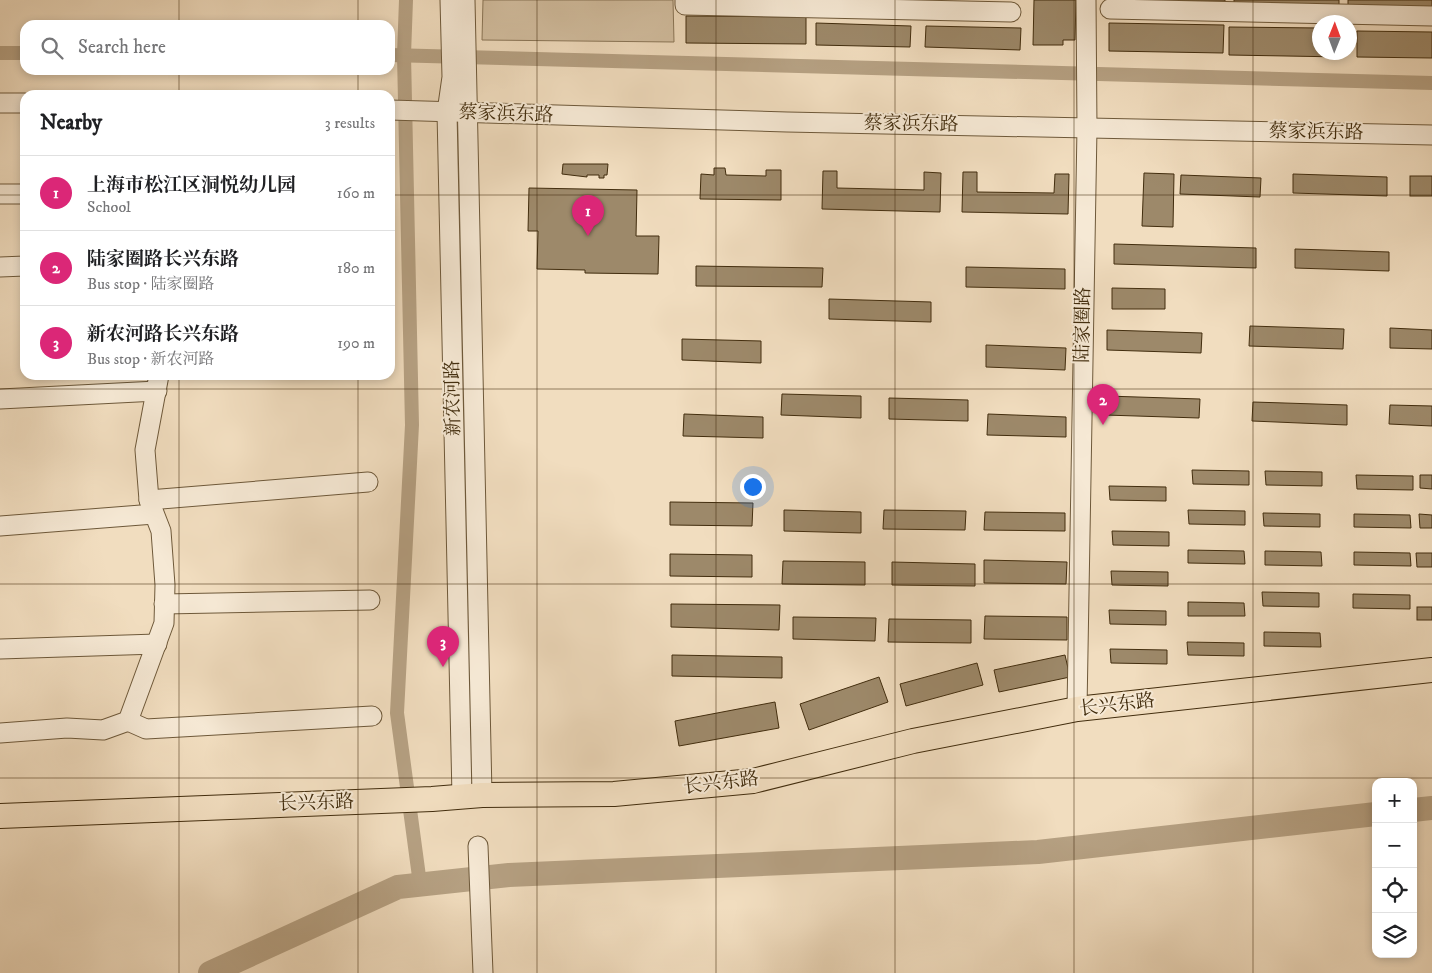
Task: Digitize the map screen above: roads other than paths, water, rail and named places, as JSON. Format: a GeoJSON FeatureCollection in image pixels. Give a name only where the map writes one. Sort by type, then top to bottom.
{"type":"FeatureCollection","features":[{"type":"Feature","properties":{"kind":"main road","name":"长兴东路"},"geometry":{"type":"LineString","coordinates":[[0,816],[472,796],[614,794],[753,782],[914,741],[1077,709],[1432,670]]}},
{"type":"Feature","properties":{"kind":"street","name":"新农河路"},"geometry":{"type":"LineString","coordinates":[[450,0],[459,44]]}},
{"type":"Feature","properties":{"kind":"street","name":"新农河路"},"geometry":{"type":"LineString","coordinates":[[465,0],[459,44],[459,78],[466,112],[472,796]]}},
{"type":"Feature","properties":{"kind":"street"},"geometry":{"type":"LineString","coordinates":[[685,0],[685,6],[1011,12]]}},
{"type":"Feature","properties":{"kind":"street","name":"陆家圈路"},"geometry":{"type":"LineString","coordinates":[[1077,709],[1087,128],[1086,0]]}},
{"type":"Feature","properties":{"kind":"street"},"geometry":{"type":"LineString","coordinates":[[1110,10],[1229,6],[1432,16]]}},
{"type":"Feature","properties":{"kind":"street","name":"新农河路"},"geometry":{"type":"LineString","coordinates":[[459,78],[447,112],[472,796]]}},
{"type":"Feature","properties":{"kind":"street"},"geometry":{"type":"LineString","coordinates":[[0,103],[20,103]]}},
{"type":"Feature","properties":{"kind":"street","name":"蔡家浜东路"},"geometry":{"type":"LineString","coordinates":[[395,110],[1087,128],[1432,134]]}},
{"type":"Feature","properties":{"kind":"street"},"geometry":{"type":"LineString","coordinates":[[0,194],[20,194]]}},
{"type":"Feature","properties":{"kind":"street"},"geometry":{"type":"LineString","coordinates":[[0,267],[20,266]]}},
{"type":"Feature","properties":{"kind":"street"},"geometry":{"type":"LineString","coordinates":[[0,398],[158,383],[145,450],[151,507],[161,531],[164,623],[128,721]]}},
{"type":"Feature","properties":{"kind":"street"},"geometry":{"type":"LineString","coordinates":[[0,526],[368,482]]}},
{"type":"Feature","properties":{"kind":"street"},"geometry":{"type":"LineString","coordinates":[[164,604],[370,600]]}},
{"type":"Feature","properties":{"kind":"street"},"geometry":{"type":"LineString","coordinates":[[0,649],[157,644]]}},
{"type":"Feature","properties":{"kind":"street"},"geometry":{"type":"LineString","coordinates":[[0,732],[67,728],[104,730],[128,721],[146,729],[372,716]]}},
{"type":"Feature","properties":{"kind":"street"},"geometry":{"type":"LineString","coordinates":[[478,846],[483,973]]}},
{"type":"Feature","properties":{"kind":"waterway"},"geometry":{"type":"LineString","coordinates":[[406,0],[404,55],[412,425],[397,713],[420,884]]}},
{"type":"Feature","properties":{"kind":"waterway"},"geometry":{"type":"LineString","coordinates":[[0,53],[20,53]]}},
{"type":"Feature","properties":{"kind":"waterway"},"geometry":{"type":"LineString","coordinates":[[395,55],[1432,83]]}},
{"type":"Feature","properties":{"kind":"waterway"},"geometry":{"type":"LineString","coordinates":[[1417,810],[1432,808]]}},
{"type":"Feature","properties":{"kind":"waterway"},"geometry":{"type":"LineString","coordinates":[[210,973],[398,887],[509,875],[1038,852],[1372,814]]}},
{"type":"Feature","properties":{"kind":"place","name":"上海市松江区洞悦幼儿园"},"geometry":{"type":"Point","coordinates":[588,236]}},
{"type":"Feature","properties":{"kind":"place","name":"陆家圈路长兴东路"},"geometry":{"type":"Point","coordinates":[1103,425]}},
{"type":"Feature","properties":{"kind":"place","name":"新农河路长兴东路"},"geometry":{"type":"Point","coordinates":[443,667]}}]}
